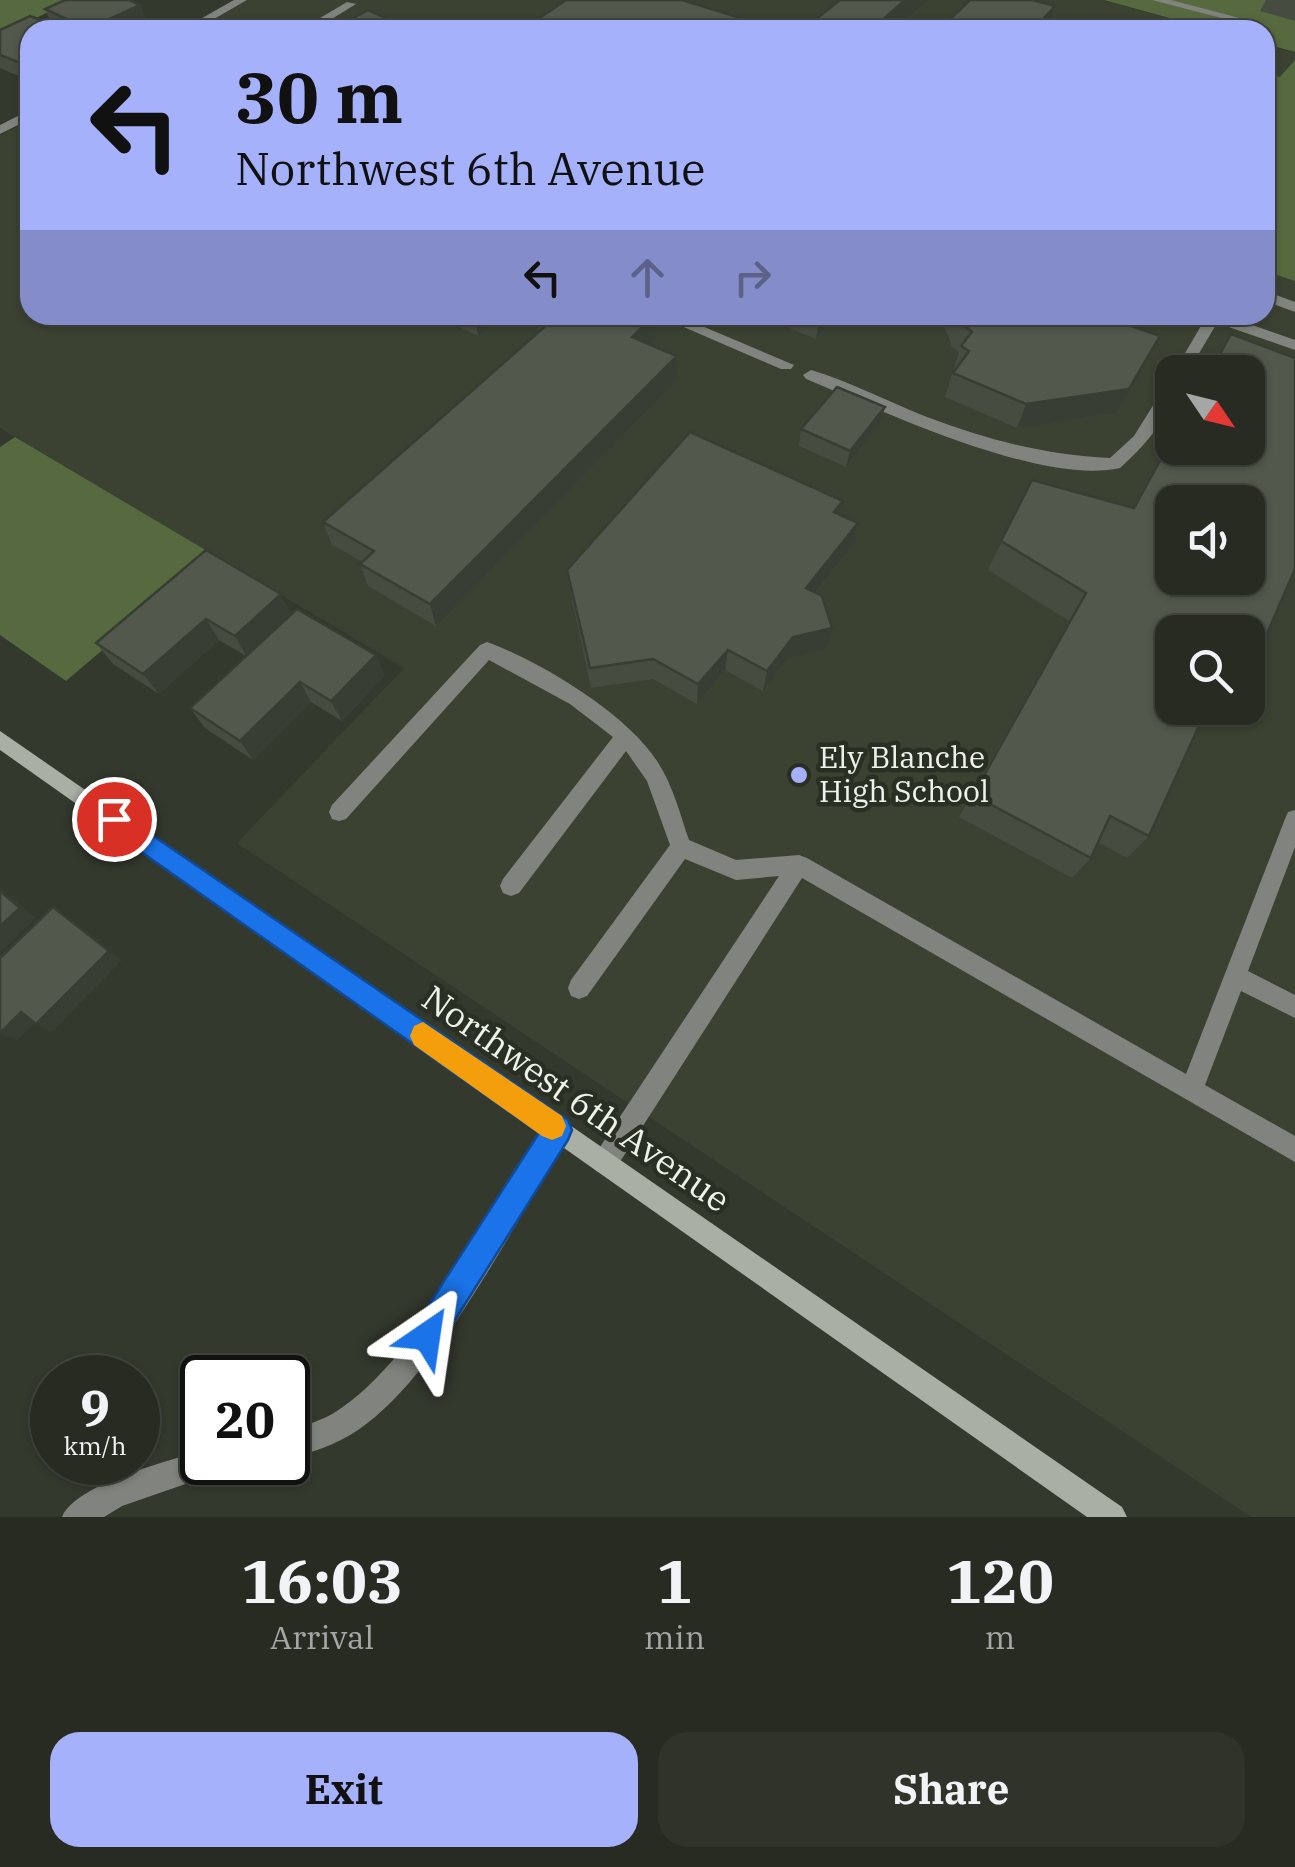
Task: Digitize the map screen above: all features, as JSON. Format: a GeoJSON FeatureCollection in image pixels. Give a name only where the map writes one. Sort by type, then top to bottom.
{"type":"FeatureCollection","features":[{"type":"Feature","properties":{"kind":"street"},"geometry":{"type":"LineString","coordinates":[[205,20],[242,0]]}},
{"type":"Feature","properties":{"kind":"street"},"geometry":{"type":"LineString","coordinates":[[1157,0],[1239,20]]}},
{"type":"Feature","properties":{"kind":"street"},"geometry":{"type":"LineString","coordinates":[[324,20],[352,4]]}},
{"type":"Feature","properties":{"kind":"street"},"geometry":{"type":"LineString","coordinates":[[688,325],[786,365]]}},
{"type":"Feature","properties":{"kind":"street"},"geometry":{"type":"LineString","coordinates":[[1191,355],[1206,325]]}},
{"type":"Feature","properties":{"kind":"street"},"geometry":{"type":"LineString","coordinates":[[1237,325],[1295,345]]}},
{"type":"Feature","properties":{"kind":"street"},"geometry":{"type":"LineString","coordinates":[[810,376],[1000,450],[1068,465],[1114,464],[1140,440],[1155,415]]}},
{"type":"Feature","properties":{"kind":"street"},"geometry":{"type":"LineString","coordinates":[[339,812],[487,650],[603,715],[625,737],[658,783],[681,846],[736,870],[799,865],[1295,1150]]}},
{"type":"Feature","properties":{"kind":"street"},"geometry":{"type":"LineString","coordinates":[[510,886],[625,737]]}},
{"type":"Feature","properties":{"kind":"street","name":"Northwest 6th Avenue"},"geometry":{"type":"LineString","coordinates":[[0,739],[1112,1517]]}},
{"type":"Feature","properties":{"kind":"street"},"geometry":{"type":"LineString","coordinates":[[1192,1089],[1295,819]]}},
{"type":"Feature","properties":{"kind":"street"},"geometry":{"type":"LineString","coordinates":[[579,988],[681,846]]}},
{"type":"Feature","properties":{"kind":"street"},"geometry":{"type":"LineString","coordinates":[[606,1162],[799,865]]}},
{"type":"Feature","properties":{"kind":"street"},"geometry":{"type":"LineString","coordinates":[[1236,976],[1295,1008]]}},
{"type":"Feature","properties":{"kind":"street"},"geometry":{"type":"LineString","coordinates":[[310,1437],[328,1432],[375,1398],[427,1336],[558,1130]]}},
{"type":"Feature","properties":{"kind":"street"},"geometry":{"type":"LineString","coordinates":[[77,1517],[115,1494],[180,1472]]}},
{"type":"Feature","properties":{"kind":"shaded area"},"geometry":{"type":"Polygon","coordinates":[[[248,0],[1102,0],[1175,20],[212,20],[248,0]]]}},
{"type":"Feature","properties":{"kind":"shaded area","name":"Ely Blanche High School"},"geometry":{"type":"Polygon","coordinates":[[[1275,48],[1295,53],[1295,1517],[1251,1517],[237,843],[404,668],[0,428],[0,136],[20,125],[20,325],[1275,325],[1275,48]]]}},
{"type":"Feature","properties":{"kind":"green space"},"geometry":{"type":"Polygon","coordinates":[[[0,0],[71,0],[33,20],[20,20],[20,27],[0,37],[0,0]]]}},
{"type":"Feature","properties":{"kind":"green space"},"geometry":{"type":"Polygon","coordinates":[[[1104,0],[1295,0],[1295,52],[1275,47],[1275,20],[1177,20],[1104,0]]]}},
{"type":"Feature","properties":{"kind":"green space"},"geometry":{"type":"Polygon","coordinates":[[[1295,60],[1295,281],[1275,274],[1275,76],[1280,77],[1295,60]]]}},
{"type":"Feature","properties":{"kind":"green space"},"geometry":{"type":"Polygon","coordinates":[[[15,437],[214,555],[66,681],[0,635],[0,447],[15,437]]]}},
{"type":"Feature","properties":{"kind":"building"},"geometry":{"type":"Polygon","coordinates":[[[65,0],[129,0],[140,5],[108,20],[69,20],[45,9],[65,0]]]}},
{"type":"Feature","properties":{"kind":"building"},"geometry":{"type":"Polygon","coordinates":[[[566,0],[682,0],[747,20],[537,20],[566,0]]]}},
{"type":"Feature","properties":{"kind":"building"},"geometry":{"type":"Polygon","coordinates":[[[840,0],[905,0],[882,20],[815,20],[840,0]]]}},
{"type":"Feature","properties":{"kind":"building"},"geometry":{"type":"Polygon","coordinates":[[[970,0],[1032,0],[1055,6],[1042,20],[949,20],[970,0]]]}},
{"type":"Feature","properties":{"kind":"building"},"geometry":{"type":"Polygon","coordinates":[[[368,10],[386,18],[382,20],[350,20],[368,10]]]}},
{"type":"Feature","properties":{"kind":"building"},"geometry":{"type":"Polygon","coordinates":[[[20,21],[20,61],[0,55],[0,30],[20,21]]]}},
{"type":"Feature","properties":{"kind":"building"},"geometry":{"type":"Polygon","coordinates":[[[547,325],[645,325],[632,337],[677,356],[430,604],[360,564],[374,551],[323,522],[547,325]]]}},
{"type":"Feature","properties":{"kind":"building"},"geometry":{"type":"Polygon","coordinates":[[[964,325],[1129,325],[1160,336],[1129,389],[1026,404],[953,373],[969,351],[961,346],[972,332],[964,325]]]}},
{"type":"Feature","properties":{"kind":"building"},"geometry":{"type":"Polygon","coordinates":[[[1231,334],[1295,358],[1295,569],[1265,638],[1265,615],[1155,615],[1155,725],[1199,725],[1149,836],[1110,816],[1091,858],[973,795],[1086,593],[1001,541],[1032,480],[1134,508],[1158,465],[1265,465],[1265,355],[1219,355],[1231,334]]]}},
{"type":"Feature","properties":{"kind":"building"},"geometry":{"type":"Polygon","coordinates":[[[837,387],[885,407],[850,451],[801,429],[837,387]]]}},
{"type":"Feature","properties":{"kind":"building"},"geometry":{"type":"Polygon","coordinates":[[[690,432],[843,501],[834,512],[858,523],[806,588],[822,596],[832,628],[793,637],[767,671],[728,650],[698,684],[653,659],[590,668],[567,570],[690,432]]]}},
{"type":"Feature","properties":{"kind":"building"},"geometry":{"type":"Polygon","coordinates":[[[206,550],[281,594],[235,636],[206,619],[143,674],[96,643],[206,550]]]}},
{"type":"Feature","properties":{"kind":"building"},"geometry":{"type":"Polygon","coordinates":[[[297,609],[376,655],[331,701],[300,682],[240,741],[190,708],[297,609]]]}},
{"type":"Feature","properties":{"kind":"building"},"geometry":{"type":"Polygon","coordinates":[[[0,891],[20,908],[0,926],[0,891]]]}},
{"type":"Feature","properties":{"kind":"building"},"geometry":{"type":"Polygon","coordinates":[[[53,907],[109,951],[36,1024],[21,1012],[0,1033],[0,958],[53,907]]]}},
{"type":"Feature","properties":{"kind":"slow traffic"},"geometry":{"type":"LineString","coordinates":[[423,1036],[552,1126]]}},
{"type":"Feature","properties":{"kind":"place","name":"Ely Blanche High School"},"geometry":{"type":"Point","coordinates":[799,775]}},
{"type":"Feature","properties":{"kind":"route"},"geometry":{"type":"LineString","coordinates":[[114,819],[558,1130],[427,1336]]}}]}
